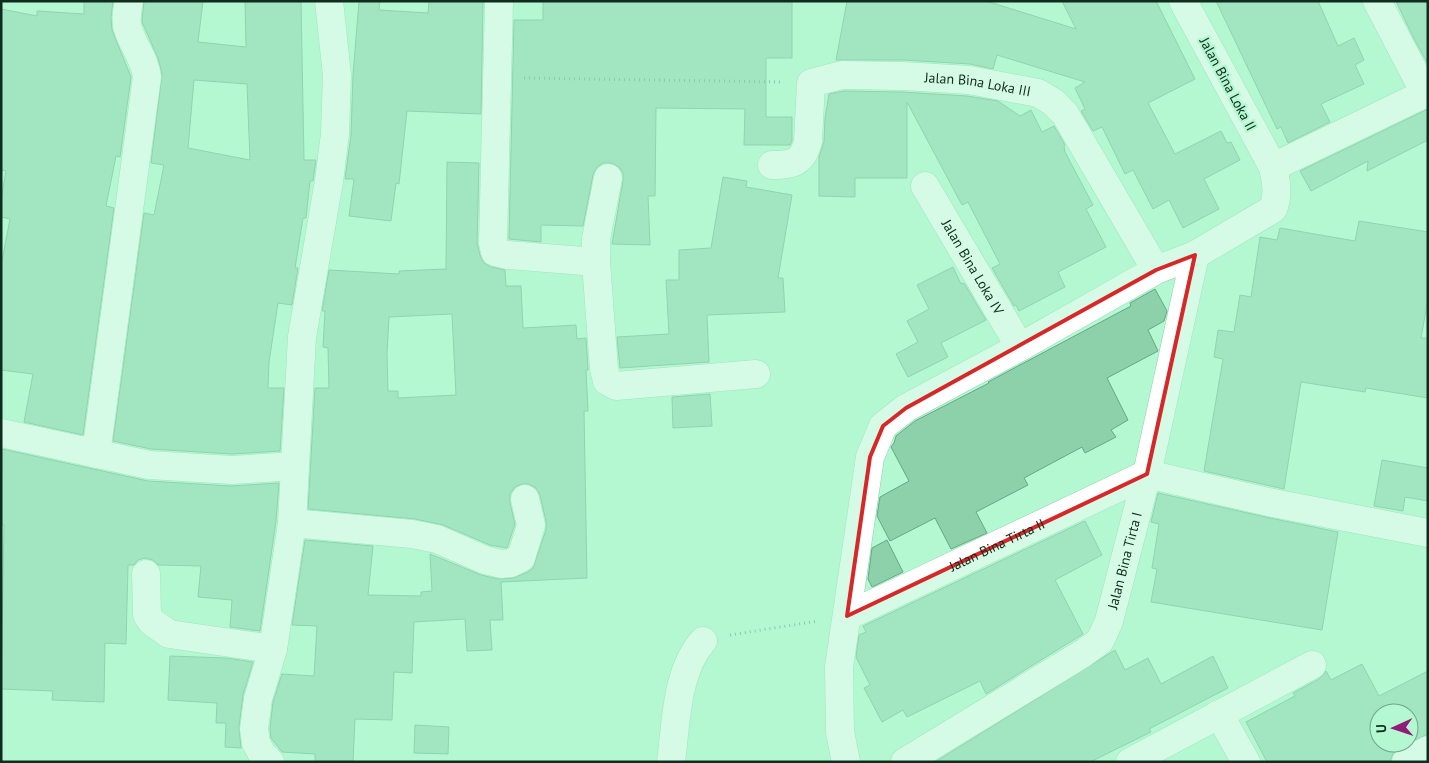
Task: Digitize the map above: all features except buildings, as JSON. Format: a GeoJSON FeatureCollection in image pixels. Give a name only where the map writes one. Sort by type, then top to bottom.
{"type":"FeatureCollection","features":[{"type":"Feature","properties":{"kind":"street"},"geometry":{"type":"LineString","coordinates":[[96,454],[147,77],[146,67],[128,29],[126,18],[129,1]]}},
{"type":"Feature","properties":{"kind":"street"},"geometry":{"type":"LineString","coordinates":[[270,762],[262,754],[256,743],[254,729],[258,699],[273,649],[292,523],[302,336],[329,181],[334,134],[337,75],[329,1]]}},
{"type":"Feature","properties":{"kind":"street"},"geometry":{"type":"LineString","coordinates":[[499,1],[493,243],[495,252],[507,256],[596,262]]}},
{"type":"Feature","properties":{"kind":"street","name":"Jalan Bina Loka II"},"geometry":{"type":"LineString","coordinates":[[846,762],[840,732],[839,667],[870,457],[884,426],[906,408],[1020,347],[1156,270],[1196,255],[1273,209],[1277,198],[1277,185],[1273,167],[1183,1]]}},
{"type":"Feature","properties":{"kind":"street"},"geometry":{"type":"LineString","coordinates":[[1273,167],[1427,93],[1377,1]]}},
{"type":"Feature","properties":{"kind":"street","name":"Jalan Bina Loka III"},"geometry":{"type":"LineString","coordinates":[[811,83],[842,75],[938,77],[969,80],[1038,93],[1053,102],[1065,114],[1156,270]]}},
{"type":"Feature","properties":{"kind":"street"},"geometry":{"type":"LineString","coordinates":[[772,165],[788,165],[802,156],[806,149],[811,83]]}},
{"type":"Feature","properties":{"kind":"street"},"geometry":{"type":"LineString","coordinates":[[608,178],[596,239],[604,368],[607,381],[616,386],[756,374]]}},
{"type":"Feature","properties":{"kind":"street","name":"Jalan Bina Loka IV"},"geometry":{"type":"LineString","coordinates":[[925,186],[1020,347]]}},
{"type":"Feature","properties":{"kind":"street","name":"Jalan Bina Tirta I"},"geometry":{"type":"LineString","coordinates":[[905,762],[1082,654],[1100,641],[1109,621],[1147,474],[1196,255]]}},
{"type":"Feature","properties":{"kind":"street"},"geometry":{"type":"LineString","coordinates":[[1,433],[21,439],[148,465],[232,470],[295,466]]}},
{"type":"Feature","properties":{"kind":"street"},"geometry":{"type":"LineString","coordinates":[[1147,474],[1273,504],[1428,533]]}},
{"type":"Feature","properties":{"kind":"street","name":"Jalan Bina Tirta II"},"geometry":{"type":"LineString","coordinates":[[847,616],[1147,474]]}},
{"type":"Feature","properties":{"kind":"street"},"geometry":{"type":"LineString","coordinates":[[292,523],[429,537],[458,547],[486,560],[501,564],[511,563],[521,558],[531,525],[525,498]]}},
{"type":"Feature","properties":{"kind":"street"},"geometry":{"type":"LineString","coordinates":[[146,574],[147,615],[152,622],[169,634],[273,649]]}},
{"type":"Feature","properties":{"kind":"street"},"geometry":{"type":"LineString","coordinates":[[671,762],[683,680],[689,662],[703,641]]}},
{"type":"Feature","properties":{"kind":"street"},"geometry":{"type":"LineString","coordinates":[[1130,762],[1312,664]]}},
{"type":"Feature","properties":{"kind":"street"},"geometry":{"type":"LineString","coordinates":[[1219,714],[1246,762]]}},
{"type":"Feature","properties":{"kind":"street"},"geometry":{"type":"LineString","coordinates":[[1406,762],[1428,750]]}},
{"type":"Feature","properties":{"kind":"path"},"geometry":{"type":"LineString","coordinates":[[497,77],[811,83]]}},
{"type":"Feature","properties":{"kind":"path"},"geometry":{"type":"LineString","coordinates":[[703,641],[847,616]]}},
{"type":"Feature","properties":{"kind":"highlighted area"},"geometry":{"type":"Polygon","coordinates":[[[1195,255],[1147,474],[847,616],[870,457],[883,426],[906,408],[1156,270],[1195,255]]]}}]}
